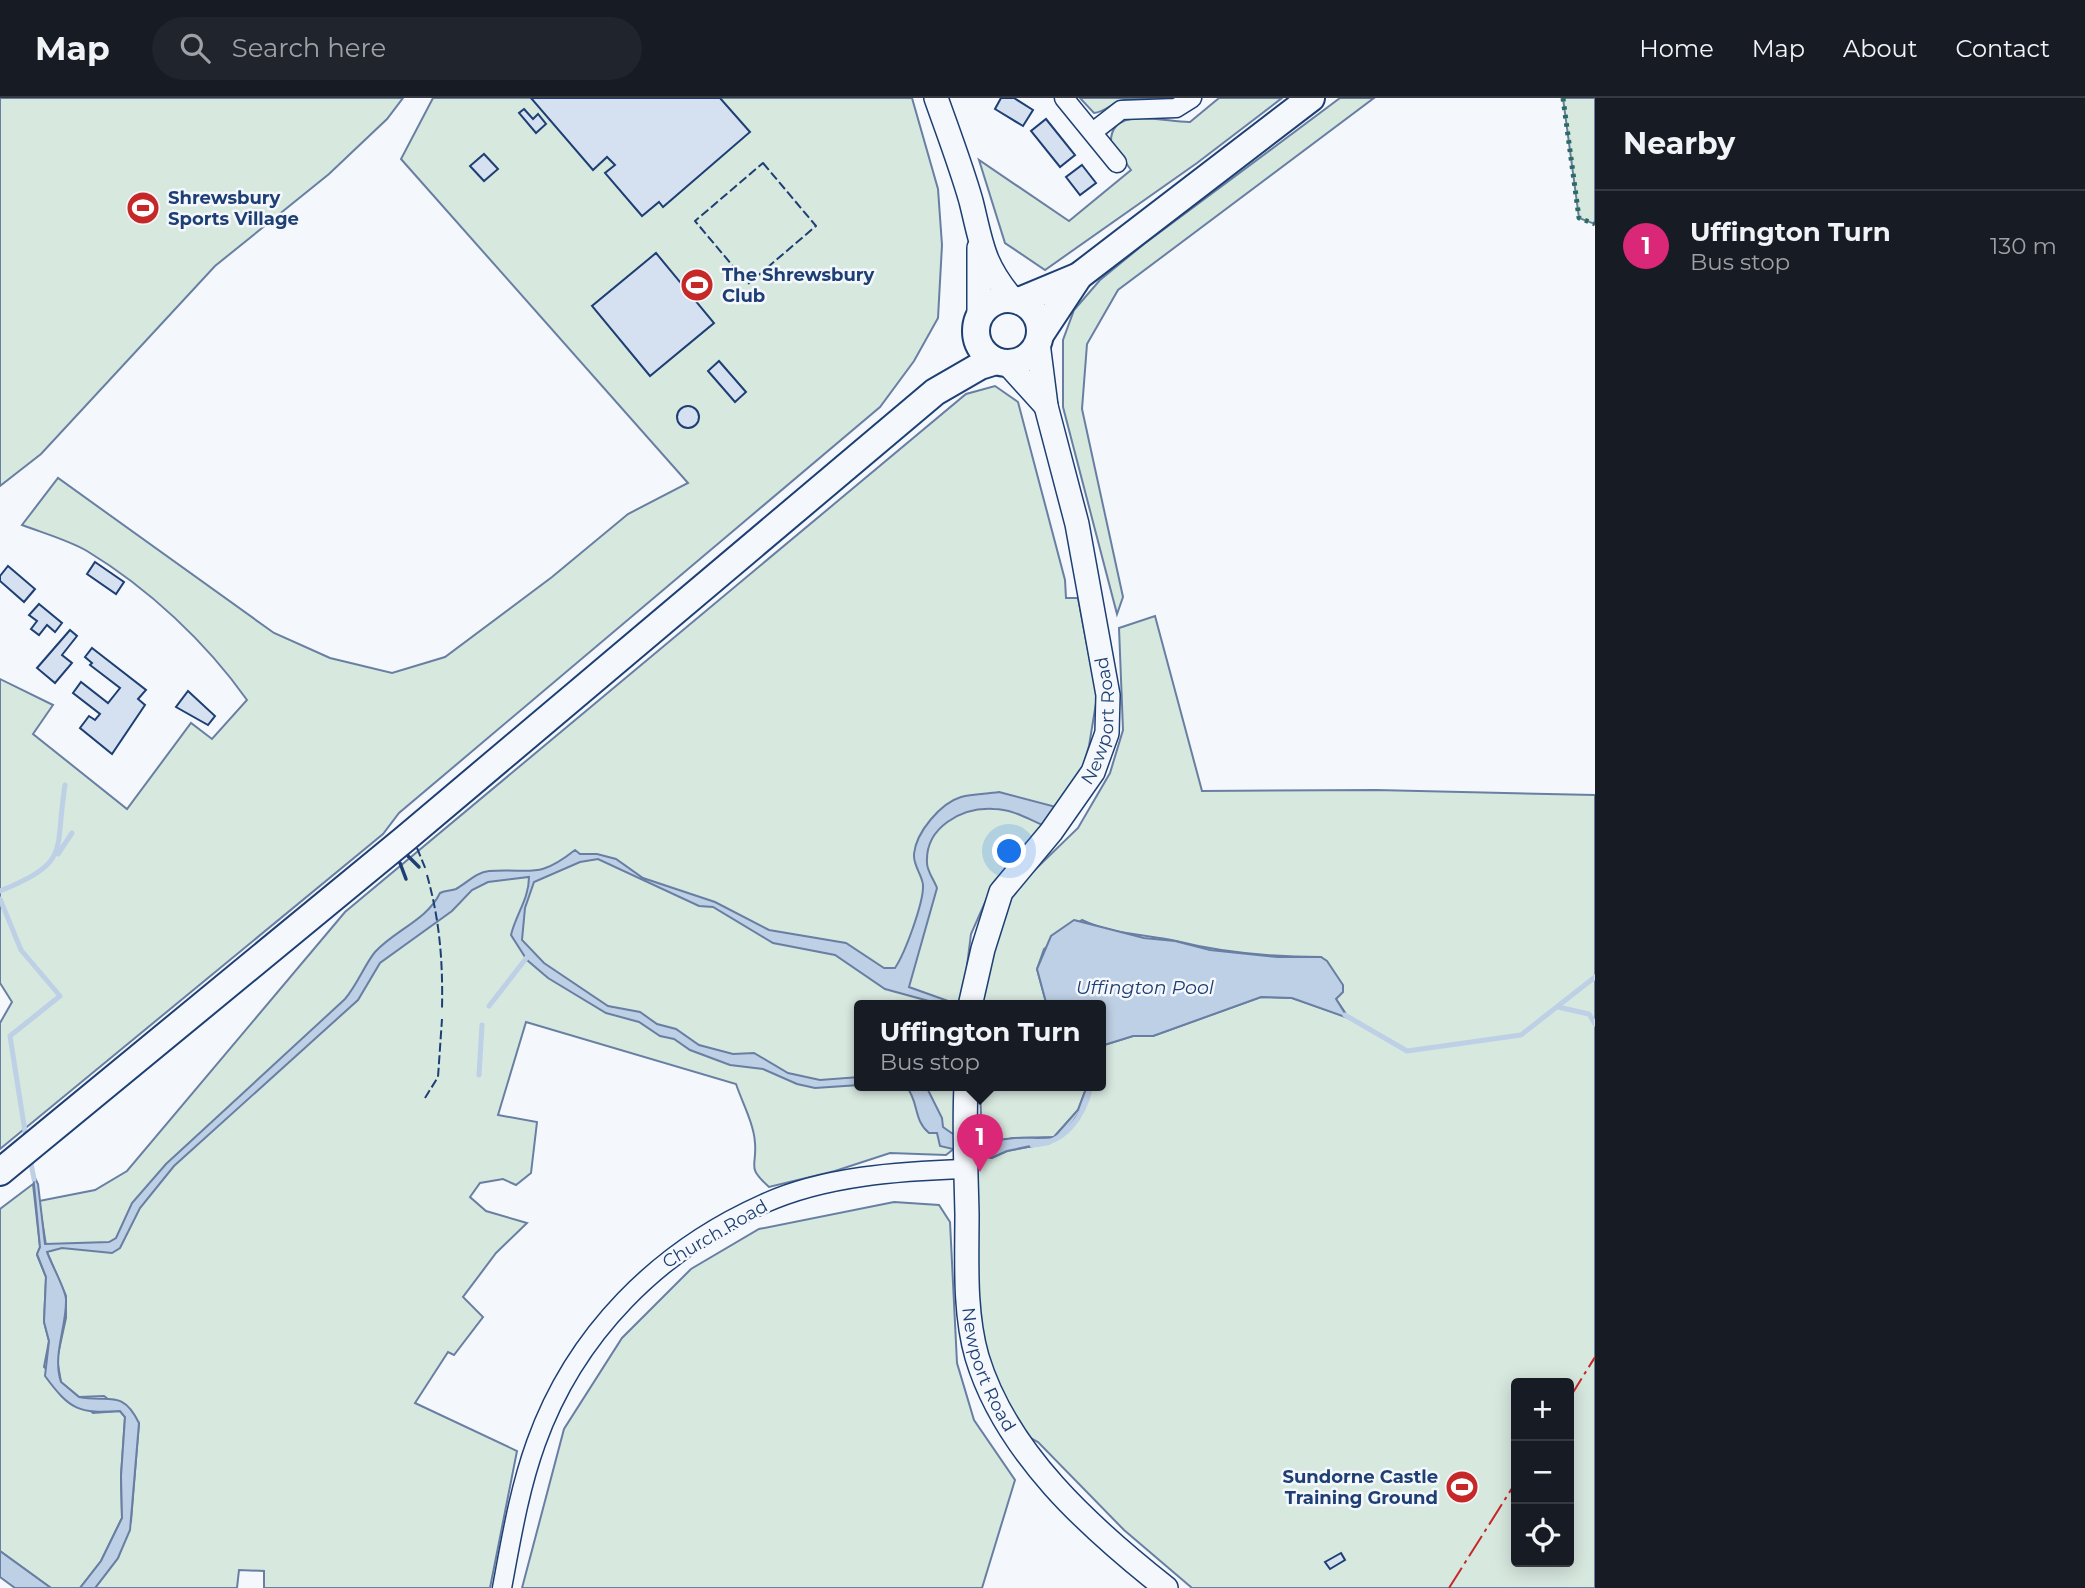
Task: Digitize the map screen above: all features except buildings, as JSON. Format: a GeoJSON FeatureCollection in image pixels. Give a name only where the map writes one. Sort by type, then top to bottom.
{"type":"FeatureCollection","features":[{"type":"Feature","properties":{"kind":"highway"},"geometry":{"type":"LineString","coordinates":[[934,392],[978,327],[989,305],[1016,301],[1079,276],[1311,98]]}},
{"type":"Feature","properties":{"kind":"highway"},"geometry":{"type":"LineString","coordinates":[[0,1172],[74,1108],[406,838],[934,392],[980,366],[1029,356],[1079,276]]}},
{"type":"Feature","properties":{"kind":"highway"},"geometry":{"type":"LineString","coordinates":[[1016,301],[1033,311],[1039,339]]}},
{"type":"Feature","properties":{"kind":"highway"},"geometry":{"type":"LineString","coordinates":[[978,327],[983,351],[1002,362]]}},
{"type":"Feature","properties":{"kind":"main road"},"geometry":{"type":"LineString","coordinates":[[936,98],[971,201],[979,245],[978,327]]}},
{"type":"Feature","properties":{"kind":"main road"},"geometry":{"type":"LineString","coordinates":[[979,245],[993,274],[1016,301]]}},
{"type":"Feature","properties":{"kind":"main road","name":"Newport Road"},"geometry":{"type":"LineString","coordinates":[[971,1000],[983,949],[1001,892],[1051,832],[1093,772],[1107,733],[1108,695],[1077,524],[1046,407],[1039,339]]}},
{"type":"Feature","properties":{"kind":"main road","name":"Newport Road"},"geometry":{"type":"LineString","coordinates":[[1002,362],[1046,407]]}},
{"type":"Feature","properties":{"kind":"main road","name":"Newport Road"},"geometry":{"type":"LineString","coordinates":[[966,1091],[967,1287],[977,1356],[999,1407],[1026,1453],[1100,1533],[1166,1588]]}},
{"type":"Feature","properties":{"kind":"street"},"geometry":{"type":"LineString","coordinates":[[1065,98],[1117,163]]}},
{"type":"Feature","properties":{"kind":"street"},"geometry":{"type":"LineString","coordinates":[[1094,131],[1121,110],[1177,108],[1192,98]]}},
{"type":"Feature","properties":{"kind":"street","name":"Church Road"},"geometry":{"type":"LineString","coordinates":[[502,1588],[514,1522],[536,1443],[564,1380],[592,1337],[626,1296],[663,1262],[764,1203],[897,1172],[966,1165]]}},
{"type":"Feature","properties":{"kind":"shaded area","name":"Shrewsbury Sports Village"},"geometry":{"type":"Polygon","coordinates":[[[0,98],[403,98],[387,119],[329,174],[215,266],[41,454],[0,486],[0,98]]]}},
{"type":"Feature","properties":{"kind":"shaded area"},"geometry":{"type":"Polygon","coordinates":[[[433,98],[912,98],[938,189],[942,245],[938,318],[914,361],[880,407],[399,813],[383,834],[0,1149],[0,1023],[12,1002],[0,983],[0,679],[53,705],[33,734],[127,809],[191,723],[212,739],[247,700],[213,657],[154,599],[80,547],[22,525],[58,478],[274,633],[330,658],[392,673],[445,657],[552,577],[628,514],[688,483],[401,159],[433,98]]]}},
{"type":"Feature","properties":{"kind":"shaded area"},"geometry":{"type":"Polygon","coordinates":[[[1080,98],[1180,98],[1166,101],[1124,100],[1094,113],[1080,98]]]}},
{"type":"Feature","properties":{"kind":"shaded area"},"geometry":{"type":"Polygon","coordinates":[[[1219,98],[1282,98],[1197,163],[1045,270],[1005,243],[979,160],[1069,221],[1131,170],[1111,142],[1113,130],[1120,123],[1142,118],[1190,122],[1219,98]]]}},
{"type":"Feature","properties":{"kind":"shaded area"},"geometry":{"type":"Polygon","coordinates":[[[1340,98],[1374,98],[1118,290],[1087,344],[1082,409],[1123,597],[1117,614],[1063,407],[1063,340],[1074,310],[1100,280],[1144,244],[1340,98]]]}},
{"type":"Feature","properties":{"kind":"shaded area"},"geometry":{"type":"Polygon","coordinates":[[[1563,98],[1595,98],[1595,224],[1579,218],[1563,98]]]}},
{"type":"Feature","properties":{"kind":"shaded area"},"geometry":{"type":"Polygon","coordinates":[[[995,386],[1018,402],[1065,580],[1066,598],[1078,598],[1097,697],[1089,746],[1079,780],[1045,826],[994,882],[971,934],[963,1000],[854,1000],[854,1091],[960,1091],[956,1147],[946,1155],[890,1153],[835,1171],[769,1187],[755,1170],[754,1136],[736,1084],[526,1022],[498,1115],[537,1122],[531,1173],[516,1185],[503,1179],[480,1183],[470,1197],[486,1211],[527,1223],[496,1253],[463,1297],[483,1317],[454,1355],[448,1352],[415,1403],[517,1451],[490,1588],[264,1588],[264,1571],[239,1570],[237,1588],[95,1588],[118,1558],[131,1521],[139,1423],[104,1396],[79,1397],[61,1382],[57,1359],[66,1318],[66,1296],[47,1252],[39,1201],[95,1190],[127,1171],[345,912],[966,394],[995,386]]]}},
{"type":"Feature","properties":{"kind":"shaded area"},"geometry":{"type":"Polygon","coordinates":[[[1155,616],[1202,791],[1376,790],[1595,795],[1595,1588],[1192,1588],[1124,1530],[1038,1442],[1023,1434],[1010,1419],[974,1325],[977,1153],[992,1158],[1007,1151],[1050,1143],[1088,1100],[1089,1091],[1106,1091],[1106,1044],[1133,1036],[1153,1036],[1261,997],[1292,998],[1348,1017],[1336,999],[1321,957],[1230,951],[1117,931],[1082,920],[1044,949],[1037,969],[1045,1000],[983,1000],[989,947],[1012,892],[1078,828],[1110,773],[1123,730],[1119,628],[1155,616]]]}},
{"type":"Feature","properties":{"kind":"shaded area"},"geometry":{"type":"Polygon","coordinates":[[[980,1091],[1085,1091],[1078,1110],[1054,1137],[1013,1138],[982,1145],[980,1091]]]}},
{"type":"Feature","properties":{"kind":"shaded area"},"geometry":{"type":"Polygon","coordinates":[[[33,1184],[40,1247],[37,1255],[46,1277],[44,1322],[49,1341],[44,1367],[93,1413],[120,1411],[125,1417],[121,1476],[122,1518],[101,1561],[80,1588],[51,1588],[0,1551],[0,1209],[33,1184]]]}},
{"type":"Feature","properties":{"kind":"shaded area"},"geometry":{"type":"Polygon","coordinates":[[[894,1202],[939,1205],[950,1222],[957,1363],[974,1420],[1015,1480],[982,1588],[522,1588],[564,1429],[622,1338],[691,1269],[759,1229],[894,1202]]]}},
{"type":"Feature","properties":{"kind":"water"},"geometry":{"type":"Polygon","coordinates":[[[999,792],[1060,808],[1045,826],[1007,811],[982,809],[948,822],[932,839],[927,863],[937,888],[909,987],[945,1000],[925,1000],[885,989],[835,955],[773,943],[713,907],[699,906],[598,859],[580,862],[534,882],[525,908],[522,940],[544,963],[608,1006],[640,1012],[657,1024],[676,1029],[699,1045],[733,1054],[754,1053],[788,1073],[820,1080],[854,1077],[854,1085],[815,1088],[797,1084],[763,1069],[730,1065],[690,1050],[674,1039],[660,1036],[639,1022],[606,1013],[548,978],[527,960],[511,935],[527,892],[529,877],[488,882],[472,890],[452,911],[380,963],[358,1000],[174,1166],[140,1208],[120,1248],[112,1253],[62,1248],[47,1252],[66,1299],[58,1361],[61,1382],[79,1397],[120,1401],[127,1405],[139,1423],[130,1530],[118,1558],[95,1588],[80,1588],[101,1561],[122,1518],[121,1476],[125,1417],[120,1411],[94,1412],[76,1407],[62,1396],[45,1376],[49,1341],[44,1322],[46,1277],[37,1254],[40,1247],[33,1174],[38,1184],[45,1244],[109,1242],[116,1238],[132,1203],[166,1164],[345,999],[375,952],[427,911],[440,893],[456,889],[484,872],[534,871],[552,866],[575,850],[580,854],[597,854],[616,859],[643,878],[715,902],[769,930],[846,943],[884,968],[895,968],[909,940],[922,893],[923,885],[914,854],[919,837],[945,805],[966,796],[999,792]]]}},
{"type":"Feature","properties":{"kind":"water","name":"Uffington Pool"},"geometry":{"type":"Polygon","coordinates":[[[1074,920],[1144,938],[1175,941],[1210,950],[1278,957],[1321,957],[1327,961],[1343,985],[1343,992],[1336,999],[1348,1018],[1292,998],[1261,997],[1153,1036],[1133,1036],[1106,1044],[1106,1000],[1045,1000],[1037,969],[1051,936],[1074,920]]]}},
{"type":"Feature","properties":{"kind":"water"},"geometry":{"type":"Polygon","coordinates":[[[928,1091],[942,1118],[943,1127],[965,1141],[978,1144],[1001,1139],[1054,1137],[1078,1110],[1085,1091],[1089,1091],[1088,1100],[1064,1135],[1050,1142],[1007,1151],[991,1158],[940,1146],[937,1133],[929,1133],[920,1122],[910,1092],[928,1091]]]}},
{"type":"Feature","properties":{"kind":"water"},"geometry":{"type":"Polygon","coordinates":[[[0,1551],[51,1588],[15,1588],[0,1577],[0,1551]]]}},
{"type":"Feature","properties":{"kind":"waterway"},"geometry":{"type":"LineString","coordinates":[[0,891],[39,871],[55,853],[59,841],[65,785]]}},
{"type":"Feature","properties":{"kind":"waterway"},"geometry":{"type":"LineString","coordinates":[[58,854],[72,833]]}},
{"type":"Feature","properties":{"kind":"waterway"},"geometry":{"type":"LineString","coordinates":[[0,899],[21,950],[60,996],[10,1036],[26,1138]]}},
{"type":"Feature","properties":{"kind":"waterway"},"geometry":{"type":"LineString","coordinates":[[489,1006],[528,956]]}},
{"type":"Feature","properties":{"kind":"waterway"},"geometry":{"type":"LineString","coordinates":[[1345,1015],[1407,1051],[1521,1035],[1595,977]]}},
{"type":"Feature","properties":{"kind":"waterway"},"geometry":{"type":"LineString","coordinates":[[1558,1007],[1589,1014],[1595,1024]]}},
{"type":"Feature","properties":{"kind":"waterway"},"geometry":{"type":"LineString","coordinates":[[479,1075],[482,1025]]}},
{"type":"Feature","properties":{"kind":"waterway"},"geometry":{"type":"LineString","coordinates":[[1032,1145],[1054,1140],[1071,1127],[1090,1091]]}},
{"type":"Feature","properties":{"kind":"waterway"},"geometry":{"type":"LineString","coordinates":[[30,1158],[34,1179]]}},
{"type":"Feature","properties":{"kind":"hedge"},"geometry":{"type":"LineString","coordinates":[[1563,98],[1579,218],[1595,224]]}},
{"type":"Feature","properties":{"kind":"fence"},"geometry":{"type":"LineString","coordinates":[[763,163],[816,226],[748,284],[695,221],[763,163]]}},
{"type":"Feature","properties":{"kind":"fence"},"geometry":{"type":"LineString","coordinates":[[417,848],[426,870]]}},
{"type":"Feature","properties":{"kind":"fence"},"geometry":{"type":"LineString","coordinates":[[427,875],[440,942],[442,1010]]}},
{"type":"Feature","properties":{"kind":"fence"},"geometry":{"type":"LineString","coordinates":[[425,1098],[438,1077],[442,1019]]}},
{"type":"Feature","properties":{"kind":"wall"},"geometry":{"type":"LineString","coordinates":[[408,856],[419,867]]}},
{"type":"Feature","properties":{"kind":"wall"},"geometry":{"type":"LineString","coordinates":[[400,863],[406,879]]}},
{"type":"Feature","properties":{"kind":"power"},"geometry":{"type":"LineString","coordinates":[[1574,1391],[1595,1357]]}},
{"type":"Feature","properties":{"kind":"power"},"geometry":{"type":"LineString","coordinates":[[1449,1588],[1511,1490]]}},
{"type":"Feature","properties":{"kind":"place","name":"Shrewsbury Sports Village"},"geometry":{"type":"Point","coordinates":[143,208]}},
{"type":"Feature","properties":{"kind":"place","name":"The Shrewsbury Club"},"geometry":{"type":"Point","coordinates":[697,285]}},
{"type":"Feature","properties":{"kind":"place","name":"Uffington Turn"},"geometry":{"type":"Point","coordinates":[980,1172]}},
{"type":"Feature","properties":{"kind":"place","name":"Sundorne Castle Training Ground"},"geometry":{"type":"Point","coordinates":[1462,1487]}}]}
